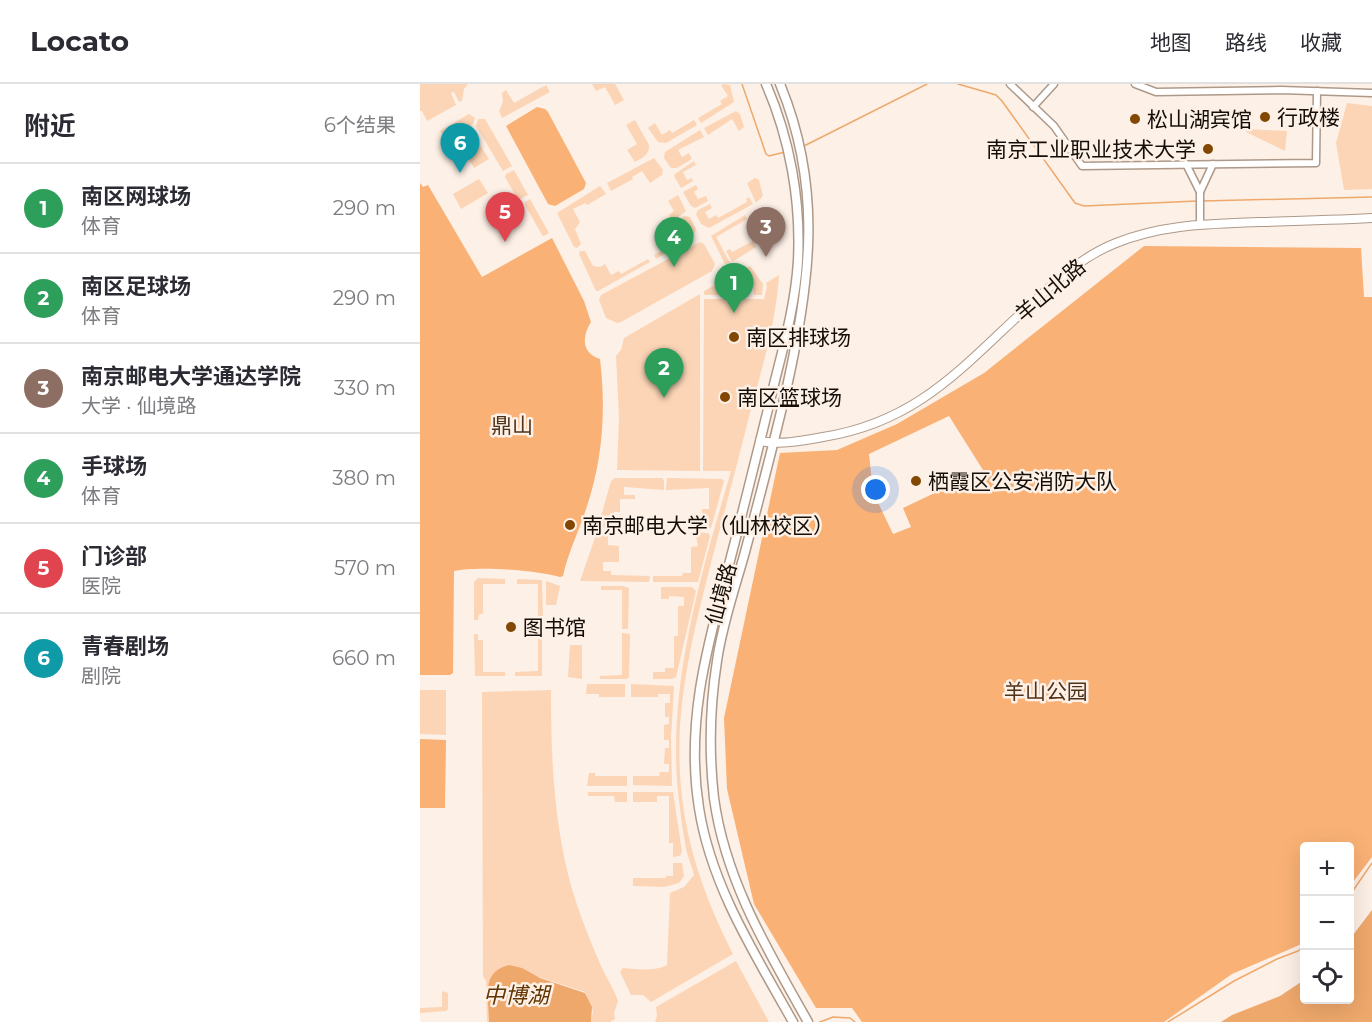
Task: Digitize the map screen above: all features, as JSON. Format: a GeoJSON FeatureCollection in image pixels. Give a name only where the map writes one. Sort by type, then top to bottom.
{"type":"FeatureCollection","features":[{"type":"Feature","properties":{"kind":"main road","name":"仙境路"},"geometry":{"type":"LineString","coordinates":[[766,84],[781,121],[790,158],[798,224],[797,272],[790,314],[760,441],[700,678],[696,720],[696,787],[703,829],[714,867],[751,947],[793,1022]]}},
{"type":"Feature","properties":{"kind":"main road","name":"仙境路"},"geometry":{"type":"LineString","coordinates":[[780,84],[791,109],[802,155],[809,227],[807,278],[800,324],[774,444],[717,659],[712,708],[712,758],[714,798],[735,880],[761,938],[807,1019]]}},
{"type":"Feature","properties":{"kind":"street"},"geometry":{"type":"LineString","coordinates":[[1010,84],[1054,126],[1082,166],[1316,163],[1317,91]]}},
{"type":"Feature","properties":{"kind":"street"},"geometry":{"type":"LineString","coordinates":[[1033,107],[1054,84]]}},
{"type":"Feature","properties":{"kind":"street"},"geometry":{"type":"LineString","coordinates":[[1135,84],[1156,92],[1281,87],[1372,93]]}},
{"type":"Feature","properties":{"kind":"street"},"geometry":{"type":"LineString","coordinates":[[1186,164],[1200,192]]}},
{"type":"Feature","properties":{"kind":"street"},"geometry":{"type":"LineString","coordinates":[[1200,224],[1200,192],[1213,164]]}},
{"type":"Feature","properties":{"kind":"street","name":"羊山北路"},"geometry":{"type":"LineString","coordinates":[[760,441],[774,444],[849,433],[901,413],[946,382],[1068,270],[1106,248],[1138,235],[1175,226],[1200,224],[1372,219]]}},
{"type":"Feature","properties":{"kind":"shaded area"},"geometry":{"type":"Polygon","coordinates":[[[420,84],[468,84],[464,89],[462,101],[459,102],[454,92],[451,93],[456,105],[427,121],[420,111],[420,84]]]}},
{"type":"Feature","properties":{"kind":"shaded area"},"geometry":{"type":"Polygon","coordinates":[[[592,84],[615,84],[624,100],[615,105],[605,87],[596,91],[592,84]]]}},
{"type":"Feature","properties":{"kind":"shaded area"},"geometry":{"type":"Polygon","coordinates":[[[546,85],[550,92],[502,118],[499,111],[503,102],[502,93],[506,90],[514,103],[546,85]]]}},
{"type":"Feature","properties":{"kind":"shaded area"},"geometry":{"type":"Polygon","coordinates":[[[721,85],[730,85],[734,102],[701,123],[698,118],[722,104],[720,101],[728,96],[721,85]]]}},
{"type":"Feature","properties":{"kind":"shaded area"},"geometry":{"type":"Polygon","coordinates":[[[1347,103],[1372,106],[1372,189],[1344,190],[1336,143],[1347,103]]]}},
{"type":"Feature","properties":{"kind":"shaded area"},"geometry":{"type":"Polygon","coordinates":[[[736,111],[740,114],[744,127],[739,131],[732,119],[708,135],[704,128],[736,111]]]}},
{"type":"Feature","properties":{"kind":"shaded area"},"geometry":{"type":"Polygon","coordinates":[[[469,114],[475,118],[473,124],[446,140],[440,131],[469,114]]]}},
{"type":"Feature","properties":{"kind":"shaded area"},"geometry":{"type":"Polygon","coordinates":[[[478,119],[485,119],[512,166],[503,171],[476,126],[478,119]]]}},
{"type":"Feature","properties":{"kind":"shaded area"},"geometry":{"type":"Polygon","coordinates":[[[635,120],[649,148],[643,158],[635,162],[627,150],[637,144],[626,125],[635,120]]]}},
{"type":"Feature","properties":{"kind":"shaded area"},"geometry":{"type":"Polygon","coordinates":[[[694,120],[697,125],[666,143],[658,142],[648,128],[655,123],[662,135],[670,130],[672,133],[694,120]]]}},
{"type":"Feature","properties":{"kind":"shaded area"},"geometry":{"type":"Polygon","coordinates":[[[1247,129],[1287,131],[1285,151],[1246,132],[1247,129]]]}},
{"type":"Feature","properties":{"kind":"shaded area"},"geometry":{"type":"Polygon","coordinates":[[[700,130],[704,137],[678,150],[682,157],[689,153],[692,159],[677,168],[671,168],[664,158],[665,152],[700,130]]]}},
{"type":"Feature","properties":{"kind":"shaded area"},"geometry":{"type":"Polygon","coordinates":[[[472,133],[489,159],[474,168],[459,142],[472,133]]]}},
{"type":"Feature","properties":{"kind":"shaded area"},"geometry":{"type":"Polygon","coordinates":[[[654,158],[663,170],[662,175],[650,183],[642,171],[632,177],[633,179],[611,191],[607,183],[654,158]]]}},
{"type":"Feature","properties":{"kind":"shaded area"},"geometry":{"type":"Polygon","coordinates":[[[694,161],[696,165],[683,172],[687,180],[692,178],[693,181],[681,188],[674,176],[694,161]]]}},
{"type":"Feature","properties":{"kind":"shaded area"},"geometry":{"type":"Polygon","coordinates":[[[514,170],[528,195],[520,199],[517,198],[505,177],[514,170]]]}},
{"type":"Feature","properties":{"kind":"shaded area"},"geometry":{"type":"Polygon","coordinates":[[[755,178],[759,180],[763,196],[756,203],[747,183],[755,178]]]}},
{"type":"Feature","properties":{"kind":"shaded area"},"geometry":{"type":"Polygon","coordinates":[[[479,179],[488,193],[461,209],[453,194],[479,179]]]}},
{"type":"Feature","properties":{"kind":"shaded area"},"geometry":{"type":"Polygon","coordinates":[[[696,185],[698,189],[694,192],[698,199],[706,196],[708,201],[695,208],[691,206],[683,192],[696,185]]]}},
{"type":"Feature","properties":{"kind":"shaded area"},"geometry":{"type":"Polygon","coordinates":[[[600,186],[606,194],[587,205],[585,203],[573,209],[580,222],[575,229],[581,244],[577,248],[574,247],[557,213],[600,186]]]}},
{"type":"Feature","properties":{"kind":"shaded area"},"geometry":{"type":"Polygon","coordinates":[[[678,195],[686,211],[673,221],[669,215],[674,211],[668,201],[678,195]]]}},
{"type":"Feature","properties":{"kind":"shaded area"},"geometry":{"type":"Polygon","coordinates":[[[749,197],[753,204],[709,228],[701,224],[696,214],[698,210],[710,204],[712,208],[705,212],[709,219],[716,215],[718,218],[747,202],[746,199],[749,197]]]}},
{"type":"Feature","properties":{"kind":"shaded area"},"geometry":{"type":"Polygon","coordinates":[[[530,199],[549,233],[544,236],[525,205],[525,202],[530,199]]]}},
{"type":"Feature","properties":{"kind":"shaded area"},"geometry":{"type":"Polygon","coordinates":[[[745,215],[747,219],[716,237],[730,263],[725,264],[711,236],[745,215]]]}},
{"type":"Feature","properties":{"kind":"shaded area"},"geometry":{"type":"Polygon","coordinates":[[[685,216],[690,217],[696,229],[694,235],[656,259],[654,255],[681,239],[679,236],[686,231],[682,224],[676,227],[673,223],[685,216]]]}},
{"type":"Feature","properties":{"kind":"shaded area"},"geometry":{"type":"Polygon","coordinates":[[[753,241],[756,247],[732,262],[726,251],[730,249],[732,252],[753,241]]]}},
{"type":"Feature","properties":{"kind":"shaded area"},"geometry":{"type":"Polygon","coordinates":[[[700,242],[704,244],[715,264],[712,271],[621,322],[617,323],[606,318],[599,300],[601,295],[700,242]]]}},
{"type":"Feature","properties":{"kind":"shaded area"},"geometry":{"type":"Polygon","coordinates":[[[580,251],[585,251],[593,266],[600,267],[605,264],[611,275],[619,271],[621,274],[648,259],[650,262],[596,291],[579,254],[580,251]]]}},
{"type":"Feature","properties":{"kind":"shaded area"},"geometry":{"type":"Polygon","coordinates":[[[750,266],[763,284],[762,295],[754,295],[753,286],[734,286],[734,295],[727,295],[727,291],[719,291],[719,295],[704,295],[704,291],[750,266]]]}},
{"type":"Feature","properties":{"kind":"shaded area"},"geometry":{"type":"Polygon","coordinates":[[[779,275],[775,311],[767,347],[697,621],[680,722],[680,773],[690,843],[704,889],[733,954],[651,1002],[643,995],[631,995],[620,972],[623,968],[651,969],[667,965],[670,893],[684,887],[694,875],[686,849],[677,781],[678,702],[690,624],[731,471],[703,471],[704,299],[764,299],[766,283],[779,275]]]}},
{"type":"Feature","properties":{"kind":"shaded area"},"geometry":{"type":"Polygon","coordinates":[[[700,294],[700,471],[617,470],[619,417],[616,356],[621,350],[624,338],[700,294]]]}},
{"type":"Feature","properties":{"kind":"shaded area"},"geometry":{"type":"Polygon","coordinates":[[[615,478],[662,478],[664,490],[624,487],[624,495],[635,495],[635,499],[620,499],[620,512],[614,512],[614,520],[624,520],[624,528],[598,527],[611,481],[615,478]]]}},
{"type":"Feature","properties":{"kind":"shaded area"},"geometry":{"type":"Polygon","coordinates":[[[667,478],[722,479],[724,481],[711,528],[696,528],[696,522],[702,521],[702,509],[709,509],[709,488],[666,490],[667,478]]]}},
{"type":"Feature","properties":{"kind":"shaded area"},"geometry":{"type":"Polygon","coordinates":[[[597,532],[608,532],[608,545],[619,546],[619,562],[603,562],[603,571],[611,571],[611,575],[650,576],[649,582],[580,581],[597,532]]]}},
{"type":"Feature","properties":{"kind":"shaded area"},"geometry":{"type":"Polygon","coordinates":[[[695,532],[708,533],[710,536],[698,582],[653,582],[653,576],[682,576],[683,573],[691,573],[691,547],[698,546],[695,532]]]}},
{"type":"Feature","properties":{"kind":"shaded area"},"geometry":{"type":"Polygon","coordinates":[[[478,578],[505,579],[505,584],[483,584],[483,614],[479,614],[478,620],[474,620],[474,582],[478,578]]]}},
{"type":"Feature","properties":{"kind":"shaded area"},"geometry":{"type":"Polygon","coordinates":[[[517,579],[542,580],[543,617],[538,617],[538,584],[517,584],[517,579]]]}},
{"type":"Feature","properties":{"kind":"shaded area"},"geometry":{"type":"Polygon","coordinates":[[[546,581],[560,586],[556,605],[546,605],[546,581]]]}},
{"type":"Feature","properties":{"kind":"shaded area"},"geometry":{"type":"Polygon","coordinates":[[[601,586],[629,588],[628,629],[622,629],[622,590],[601,590],[601,586]]]}},
{"type":"Feature","properties":{"kind":"shaded area"},"geometry":{"type":"Polygon","coordinates":[[[661,587],[692,587],[696,591],[676,677],[672,679],[653,679],[653,672],[665,672],[665,668],[674,668],[674,636],[678,636],[678,606],[684,606],[684,597],[669,596],[669,599],[661,599],[661,587]]]}},
{"type":"Feature","properties":{"kind":"shaded area"},"geometry":{"type":"Polygon","coordinates":[[[622,633],[630,634],[629,677],[627,679],[600,679],[600,676],[622,675],[622,633]]]}},
{"type":"Feature","properties":{"kind":"shaded area"},"geometry":{"type":"Polygon","coordinates":[[[474,634],[478,634],[478,640],[483,640],[483,672],[505,672],[505,676],[475,676],[474,634]]]}},
{"type":"Feature","properties":{"kind":"shaded area"},"geometry":{"type":"Polygon","coordinates":[[[538,636],[542,636],[542,676],[515,676],[515,672],[538,671],[538,636]]]}},
{"type":"Feature","properties":{"kind":"shaded area"},"geometry":{"type":"Polygon","coordinates":[[[570,645],[582,645],[582,679],[568,677],[570,645]]]}},
{"type":"Feature","properties":{"kind":"shaded area"},"geometry":{"type":"Polygon","coordinates":[[[587,684],[625,684],[625,697],[599,697],[599,694],[586,694],[587,684]]]}},
{"type":"Feature","properties":{"kind":"shaded area"},"geometry":{"type":"Polygon","coordinates":[[[631,684],[674,686],[671,738],[672,786],[633,785],[633,776],[659,776],[660,772],[669,772],[669,764],[664,764],[665,748],[669,748],[669,740],[664,740],[664,725],[669,724],[669,717],[665,717],[665,703],[670,703],[670,694],[658,694],[658,697],[631,697],[631,684]]]}},
{"type":"Feature","properties":{"kind":"shaded area"},"geometry":{"type":"Polygon","coordinates":[[[420,690],[446,690],[446,735],[420,734],[420,690]]]}},
{"type":"Feature","properties":{"kind":"shaded area"},"geometry":{"type":"Polygon","coordinates":[[[551,690],[553,773],[564,855],[583,923],[618,1001],[614,1013],[615,1019],[610,1022],[591,1022],[593,1011],[585,992],[533,975],[489,986],[489,1022],[487,1022],[486,981],[483,976],[482,692],[551,690]]]}},
{"type":"Feature","properties":{"kind":"shaded area"},"geometry":{"type":"Polygon","coordinates":[[[589,773],[595,773],[595,776],[627,776],[627,786],[587,786],[589,773]]]}},
{"type":"Feature","properties":{"kind":"shaded area"},"geometry":{"type":"Polygon","coordinates":[[[588,792],[627,792],[627,802],[615,802],[614,796],[588,796],[588,792]]]}},
{"type":"Feature","properties":{"kind":"shaded area"},"geometry":{"type":"Polygon","coordinates":[[[633,792],[673,792],[682,852],[680,856],[673,857],[673,843],[669,843],[669,796],[657,796],[657,802],[633,802],[633,792]]]}},
{"type":"Feature","properties":{"kind":"shaded area"},"geometry":{"type":"Polygon","coordinates":[[[673,863],[682,863],[684,876],[679,883],[664,887],[633,886],[633,878],[673,876],[673,863]]]}},
{"type":"Feature","properties":{"kind":"shaded area"},"geometry":{"type":"Polygon","coordinates":[[[736,961],[769,1022],[655,1022],[656,1007],[736,961]]]}},
{"type":"Feature","properties":{"kind":"shaded area"},"geometry":{"type":"Polygon","coordinates":[[[442,991],[448,993],[446,1011],[420,1013],[420,1008],[442,1007],[442,991]]]}},
{"type":"Feature","properties":{"kind":"green space"},"geometry":{"type":"Polygon","coordinates":[[[537,107],[548,112],[586,183],[584,189],[555,206],[548,204],[506,126],[537,107]]]}},
{"type":"Feature","properties":{"kind":"green space","name":"鼎山"},"geometry":{"type":"Polygon","coordinates":[[[420,183],[423,187],[428,185],[482,277],[552,238],[584,301],[591,322],[585,338],[586,348],[589,353],[600,359],[602,378],[603,415],[597,470],[563,576],[507,570],[454,571],[453,673],[450,675],[420,675],[420,183]]]}},
{"type":"Feature","properties":{"kind":"green space","name":"羊山公园"},"geometry":{"type":"Polygon","coordinates":[[[1144,246],[1361,248],[1364,297],[1372,297],[1372,857],[1354,881],[1354,842],[1300,842],[1300,945],[1232,974],[1164,1022],[862,1022],[852,1008],[816,1008],[754,904],[727,789],[724,718],[780,453],[837,450],[897,424],[984,373],[1144,246]],[[949,416],[869,454],[873,492],[893,534],[911,527],[903,508],[983,470],[949,416]]]}},
{"type":"Feature","properties":{"kind":"green space"},"geometry":{"type":"Polygon","coordinates":[[[420,739],[446,740],[445,808],[420,808],[420,739]]]}},
{"type":"Feature","properties":{"kind":"water"},"geometry":{"type":"Polygon","coordinates":[[[1372,910],[1372,1022],[1221,1022],[1232,1015],[1280,996],[1300,983],[1300,1004],[1354,1004],[1354,934],[1372,910]]]}},
{"type":"Feature","properties":{"kind":"water","name":"中博湖"},"geometry":{"type":"Polygon","coordinates":[[[509,965],[585,993],[592,1007],[591,1022],[489,1022],[488,987],[490,980],[500,968],[509,965]]]}},
{"type":"Feature","properties":{"kind":"waterway"},"geometry":{"type":"LineString","coordinates":[[742,84],[766,154],[769,156],[785,152]]}},
{"type":"Feature","properties":{"kind":"waterway"},"geometry":{"type":"LineString","coordinates":[[804,146],[927,84]]}},
{"type":"Feature","properties":{"kind":"waterway"},"geometry":{"type":"LineString","coordinates":[[958,84],[996,95],[1002,101],[1075,203],[1084,206],[1197,201]]}},
{"type":"Feature","properties":{"kind":"waterway"},"geometry":{"type":"LineString","coordinates":[[1202,201],[1372,197]]}},
{"type":"Feature","properties":{"kind":"waterway"},"geometry":{"type":"LineString","coordinates":[[1354,889],[1372,863]]}},
{"type":"Feature","properties":{"kind":"waterway"},"geometry":{"type":"LineString","coordinates":[[1168,1022],[1234,981],[1300,949]]}},
{"type":"Feature","properties":{"kind":"waterway"},"geometry":{"type":"LineString","coordinates":[[820,1022],[833,1017],[850,1018],[855,1022]]}},
{"type":"Feature","properties":{"kind":"place","name":"行政楼"},"geometry":{"type":"Point","coordinates":[1265,117]}},
{"type":"Feature","properties":{"kind":"place","name":"松山湖宾馆"},"geometry":{"type":"Point","coordinates":[1135,119]}},
{"type":"Feature","properties":{"kind":"place","name":"南京工业职业技术大学"},"geometry":{"type":"Point","coordinates":[1208,149]}},
{"type":"Feature","properties":{"kind":"place","name":"青春剧场"},"geometry":{"type":"Point","coordinates":[460,173]}},
{"type":"Feature","properties":{"kind":"place","name":"门诊部"},"geometry":{"type":"Point","coordinates":[505,242]}},
{"type":"Feature","properties":{"kind":"place","name":"南京邮电大学通达学院"},"geometry":{"type":"Point","coordinates":[766,257]}},
{"type":"Feature","properties":{"kind":"place","name":"手球场"},"geometry":{"type":"Point","coordinates":[674,267]}},
{"type":"Feature","properties":{"kind":"place","name":"南区网球场"},"geometry":{"type":"Point","coordinates":[734,313]}},
{"type":"Feature","properties":{"kind":"place","name":"南区排球场"},"geometry":{"type":"Point","coordinates":[734,337]}},
{"type":"Feature","properties":{"kind":"place","name":"南区篮球场"},"geometry":{"type":"Point","coordinates":[725,397]}},
{"type":"Feature","properties":{"kind":"place","name":"南区足球场"},"geometry":{"type":"Point","coordinates":[664,398]}},
{"type":"Feature","properties":{"kind":"place","name":"栖霞区公安消防大队"},"geometry":{"type":"Point","coordinates":[916,481]}},
{"type":"Feature","properties":{"kind":"place","name":"南京邮电大学（仙林校区）"},"geometry":{"type":"Point","coordinates":[570,525]}},
{"type":"Feature","properties":{"kind":"place","name":"图书馆"},"geometry":{"type":"Point","coordinates":[511,627]}}]}
